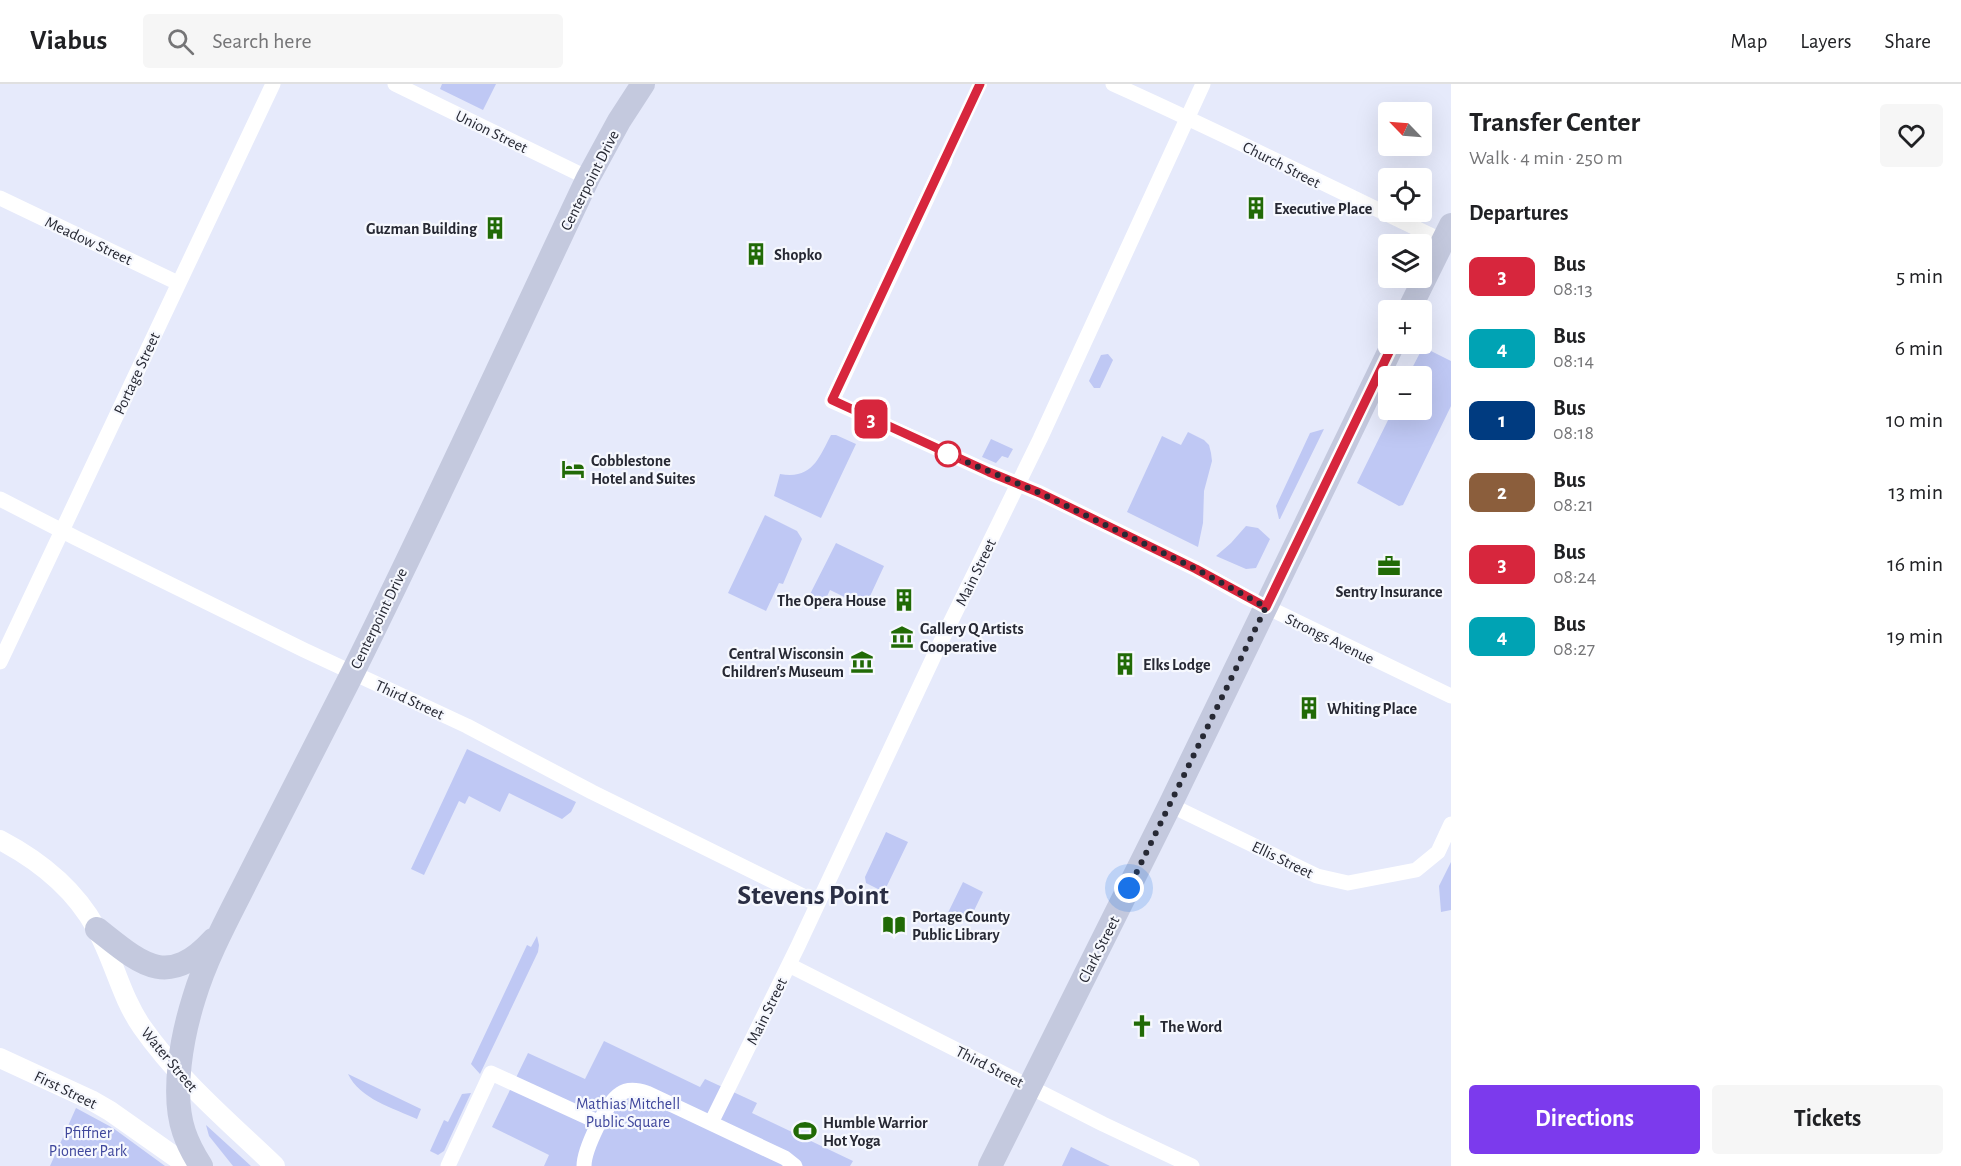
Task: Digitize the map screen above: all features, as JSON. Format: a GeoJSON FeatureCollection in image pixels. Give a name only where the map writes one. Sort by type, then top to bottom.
{"type":"FeatureCollection","features":[{"type":"Feature","properties":{"kind":"main road","name":"Centerpoint Drive"},"geometry":{"type":"LineString","coordinates":[[201,1166],[189,1144],[180,1119],[177,1101],[179,1073],[193,1000],[221,932],[353,672],[588,178],[619,121],[644,84]]}},
{"type":"Feature","properties":{"kind":"main road"},"geometry":{"type":"LineString","coordinates":[[1414,300],[1448,237]]}},
{"type":"Feature","properties":{"kind":"main road","name":"Clark Street"},"geometry":{"type":"LineString","coordinates":[[990,1166],[1170,805],[1388,354]]}},
{"type":"Feature","properties":{"kind":"main road"},"geometry":{"type":"LineString","coordinates":[[97,929],[140,962],[161,967],[185,964],[195,958],[221,932]]}},
{"type":"Feature","properties":{"kind":"street","name":"Portage Street"},"geometry":{"type":"LineString","coordinates":[[0,662],[273,84]]}},
{"type":"Feature","properties":{"kind":"street","name":"Union Street"},"geometry":{"type":"LineString","coordinates":[[395,84],[588,178]]}},
{"type":"Feature","properties":{"kind":"street","name":"Church Street"},"geometry":{"type":"LineString","coordinates":[[1113,84],[1448,237]]}},
{"type":"Feature","properties":{"kind":"street","name":"Main Street"},"geometry":{"type":"LineString","coordinates":[[711,1123],[1018,484],[1203,84]]}},
{"type":"Feature","properties":{"kind":"street","name":"Strongs Avenue"},"geometry":{"type":"LineString","coordinates":[[945,160],[832,400],[1018,484],[1196,569],[1266,607],[1451,696]]}},
{"type":"Feature","properties":{"kind":"street","name":"Meadow Street"},"geometry":{"type":"LineString","coordinates":[[0,198],[178,283]]}},
{"type":"Feature","properties":{"kind":"street","name":"Third Street"},"geometry":{"type":"LineString","coordinates":[[0,499],[467,726],[592,792],[817,905]]}},
{"type":"Feature","properties":{"kind":"street","name":"Ellis Street"},"geometry":{"type":"LineString","coordinates":[[1170,805],[1317,876],[1348,884],[1416,870],[1438,852],[1451,824]]}},
{"type":"Feature","properties":{"kind":"street","name":"Water Street"},"geometry":{"type":"LineString","coordinates":[[0,840],[40,865],[68,888],[97,929],[132,1011],[143,1028],[179,1073],[275,1166]]}},
{"type":"Feature","properties":{"kind":"street","name":"Third Street"},"geometry":{"type":"LineString","coordinates":[[789,964],[1192,1166]]}},
{"type":"Feature","properties":{"kind":"street","name":"First Street"},"geometry":{"type":"LineString","coordinates":[[0,1058],[101,1106],[188,1166]]}},
{"type":"Feature","properties":{"kind":"street"},"geometry":{"type":"LineString","coordinates":[[448,1166],[491,1074],[600,1123]]}},
{"type":"Feature","properties":{"kind":"street"},"geometry":{"type":"LineString","coordinates":[[584,1166],[586,1151],[611,1102],[627,1090],[637,1090],[785,1158],[795,1166]]}},
{"type":"Feature","properties":{"kind":"green space"},"geometry":{"type":"Polygon","coordinates":[[[442,84],[496,84],[483,110],[440,89],[442,84]]]}},
{"type":"Feature","properties":{"kind":"green space"},"geometry":{"type":"Polygon","coordinates":[[[1432,352],[1451,361],[1451,406],[1403,505],[1399,506],[1357,483],[1388,420],[1432,420],[1432,366],[1413,366],[1419,354],[1432,354],[1432,352]]]}},
{"type":"Feature","properties":{"kind":"green space"},"geometry":{"type":"Polygon","coordinates":[[[1108,354],[1113,360],[1100,388],[1094,388],[1089,381],[1101,355],[1108,354]]]}},
{"type":"Feature","properties":{"kind":"green space"},"geometry":{"type":"Polygon","coordinates":[[[1324,429],[1279,519],[1276,506],[1310,433],[1324,429]]]}},
{"type":"Feature","properties":{"kind":"green space"},"geometry":{"type":"Polygon","coordinates":[[[1188,432],[1209,445],[1212,461],[1204,491],[1203,523],[1198,547],[1127,512],[1162,436],[1181,445],[1188,432]]]}},
{"type":"Feature","properties":{"kind":"green space"},"geometry":{"type":"Polygon","coordinates":[[[831,435],[856,444],[821,518],[774,496],[780,474],[800,474],[807,470],[818,459],[831,435]]]}},
{"type":"Feature","properties":{"kind":"green space"},"geometry":{"type":"Polygon","coordinates":[[[991,439],[1013,449],[1008,458],[1002,456],[996,463],[982,457],[991,439]]]}},
{"type":"Feature","properties":{"kind":"green space"},"geometry":{"type":"Polygon","coordinates":[[[765,515],[797,531],[802,539],[783,584],[779,583],[766,611],[728,593],[765,515]]]}},
{"type":"Feature","properties":{"kind":"green space"},"geometry":{"type":"Polygon","coordinates":[[[1246,526],[1258,528],[1270,539],[1256,568],[1246,569],[1216,556],[1246,526]]]}},
{"type":"Feature","properties":{"kind":"green space"},"geometry":{"type":"Polygon","coordinates":[[[836,543],[884,566],[865,607],[830,590],[821,609],[806,602],[836,543]]]}},
{"type":"Feature","properties":{"kind":"green space"},"geometry":{"type":"Polygon","coordinates":[[[467,749],[576,802],[571,812],[562,819],[509,793],[500,812],[469,796],[465,804],[459,801],[424,875],[411,869],[467,749]]]}},
{"type":"Feature","properties":{"kind":"green space"},"geometry":{"type":"Polygon","coordinates":[[[886,832],[908,842],[884,892],[866,883],[865,877],[886,832]]]}},
{"type":"Feature","properties":{"kind":"green space"},"geometry":{"type":"Polygon","coordinates":[[[1451,862],[1451,910],[1441,912],[1439,886],[1451,862]]]}},
{"type":"Feature","properties":{"kind":"green space"},"geometry":{"type":"Polygon","coordinates":[[[963,882],[983,892],[969,921],[943,923],[963,882]]]}},
{"type":"Feature","properties":{"kind":"green space"},"geometry":{"type":"Polygon","coordinates":[[[537,936],[538,952],[480,1074],[471,1064],[527,945],[531,947],[537,936]]]}},
{"type":"Feature","properties":{"kind":"green space","name":"Mathias Mitchell Public Square"},"geometry":{"type":"Polygon","coordinates":[[[604,1041],[700,1087],[705,1079],[757,1103],[752,1113],[853,1161],[850,1166],[544,1166],[549,1155],[492,1127],[528,1053],[585,1079],[604,1041]]]}},
{"type":"Feature","properties":{"kind":"green space"},"geometry":{"type":"Polygon","coordinates":[[[348,1074],[421,1109],[417,1119],[369,1096],[353,1083],[348,1074]]]}},
{"type":"Feature","properties":{"kind":"green space"},"geometry":{"type":"Polygon","coordinates":[[[471,1093],[444,1151],[438,1155],[430,1151],[444,1120],[448,1122],[462,1094],[471,1093]]]}},
{"type":"Feature","properties":{"kind":"green space","name":"Pfiffner Pioneer Park"},"geometry":{"type":"Polygon","coordinates":[[[76,1108],[113,1128],[165,1166],[50,1166],[76,1108]]]}},
{"type":"Feature","properties":{"kind":"green space"},"geometry":{"type":"Polygon","coordinates":[[[206,1125],[251,1166],[233,1166],[209,1136],[206,1125]]]}},
{"type":"Feature","properties":{"kind":"green space"},"geometry":{"type":"Polygon","coordinates":[[[1071,1147],[1110,1166],[1062,1166],[1071,1147]]]}},
{"type":"Feature","properties":{"kind":"bus line","name":"3"},"geometry":{"type":"LineString","coordinates":[[980,84],[832,400],[1040,493],[1196,569],[1266,607],[1388,354]]}},
{"type":"Feature","properties":{"kind":"place","name":"Executive Place"},"geometry":{"type":"Point","coordinates":[1256,208]}},
{"type":"Feature","properties":{"kind":"place","name":"Guzman Building"},"geometry":{"type":"Point","coordinates":[495,228]}},
{"type":"Feature","properties":{"kind":"place","name":"Shopko"},"geometry":{"type":"Point","coordinates":[756,254]}},
{"type":"Feature","properties":{"kind":"place","name":"Cobblestone Hotel and Suites"},"geometry":{"type":"Point","coordinates":[573,469]}},
{"type":"Feature","properties":{"kind":"place","name":"Sentry Insurance"},"geometry":{"type":"Point","coordinates":[1389,566]}},
{"type":"Feature","properties":{"kind":"place","name":"The Opera House"},"geometry":{"type":"Point","coordinates":[904,600]}},
{"type":"Feature","properties":{"kind":"place","name":"Gallery Q Artists Cooperative"},"geometry":{"type":"Point","coordinates":[902,637]}},
{"type":"Feature","properties":{"kind":"place","name":"Central Wisconsin Children's Museum"},"geometry":{"type":"Point","coordinates":[862,662]}},
{"type":"Feature","properties":{"kind":"place","name":"Elks Lodge"},"geometry":{"type":"Point","coordinates":[1125,664]}},
{"type":"Feature","properties":{"kind":"place","name":"Whiting Place"},"geometry":{"type":"Point","coordinates":[1309,708]}},
{"type":"Feature","properties":{"kind":"place","name":"Portage County Public Library"},"geometry":{"type":"Point","coordinates":[894,925]}},
{"type":"Feature","properties":{"kind":"place","name":"The Word"},"geometry":{"type":"Point","coordinates":[1142,1026]}},
{"type":"Feature","properties":{"kind":"place","name":"Humble Warrior Hot Yoga"},"geometry":{"type":"Point","coordinates":[805,1131]}},
{"type":"Feature","properties":{"kind":"district","name":"Stevens Point"},"geometry":{"type":"Point","coordinates":[813,894]}},
{"type":"Feature","properties":{"kind":"route"},"geometry":{"type":"LineString","coordinates":[[948,454],[1040,493],[1196,569],[1266,607],[1129,888]]}}]}
